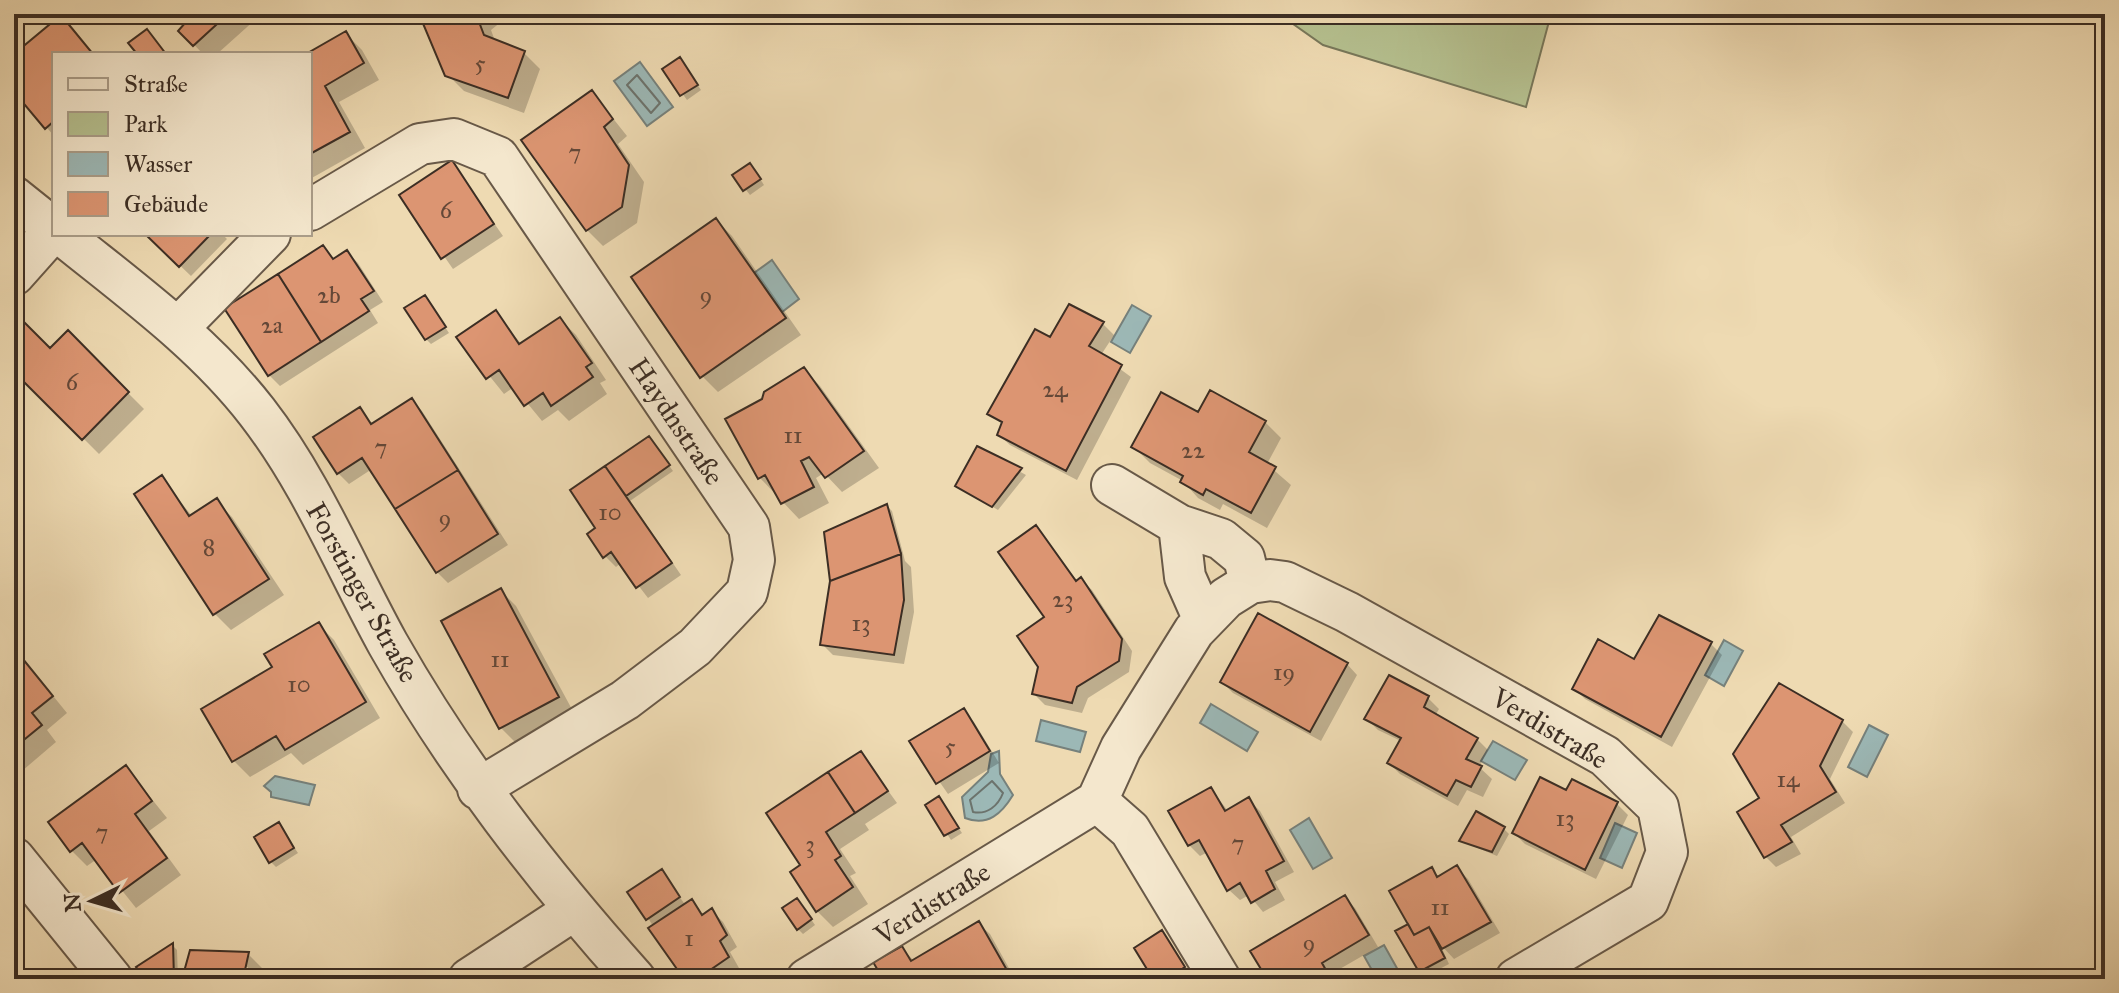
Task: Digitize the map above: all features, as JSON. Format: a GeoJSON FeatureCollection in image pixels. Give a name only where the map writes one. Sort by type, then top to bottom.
{"type":"FeatureCollection","features":[{"type":"Feature","properties":{"kind":"street","name":"Haydnstraße"},"geometry":{"type":"LineString","coordinates":[[312,209],[420,144],[454,139],[498,157],[749,527],[754,560],[747,592],[695,647],[625,700],[478,789]]}},
{"type":"Feature","properties":{"kind":"street"},"geometry":{"type":"LineString","coordinates":[[14,197],[52,227]]}},
{"type":"Feature","properties":{"kind":"street"},"geometry":{"type":"LineString","coordinates":[[14,275],[52,231]]}},
{"type":"Feature","properties":{"kind":"street","name":"Forstinger Straße"},"geometry":{"type":"LineString","coordinates":[[63,236],[178,328],[257,412],[327,521],[388,644],[478,789],[574,910],[635,979]]}},
{"type":"Feature","properties":{"kind":"street"},"geometry":{"type":"LineString","coordinates":[[178,328],[268,236]]}},
{"type":"Feature","properties":{"kind":"street"},"geometry":{"type":"LineString","coordinates":[[1112,485],[1179,525],[1221,539],[1244,558],[1250,583],[1226,598],[1204,620],[1121,748],[1097,801],[1130,830],[1220,979]]}},
{"type":"Feature","properties":{"kind":"street"},"geometry":{"type":"LineString","coordinates":[[1179,525],[1185,577],[1204,620]]}},
{"type":"Feature","properties":{"kind":"street","name":"Verdistraße"},"geometry":{"type":"LineString","coordinates":[[1250,583],[1285,582],[1347,612],[1605,756],[1658,807],[1667,852],[1648,901],[1516,979]]}},
{"type":"Feature","properties":{"kind":"street","name":"Verdistraße"},"geometry":{"type":"LineString","coordinates":[[807,979],[1097,801]]}},
{"type":"Feature","properties":{"kind":"street"},"geometry":{"type":"LineString","coordinates":[[14,858],[112,979]]}},
{"type":"Feature","properties":{"kind":"street"},"geometry":{"type":"LineString","coordinates":[[469,979],[574,910]]}},
{"type":"Feature","properties":{"kind":"green space"},"geometry":{"type":"Polygon","coordinates":[[[1279,14],[1551,14],[1526,107],[1323,45],[1279,14]]]}},
{"type":"Feature","properties":{"kind":"water"},"geometry":{"type":"Polygon","coordinates":[[[640,62],[673,107],[647,126],[614,81],[640,62]]]}},
{"type":"Feature","properties":{"kind":"water"},"geometry":{"type":"Polygon","coordinates":[[[772,260],[799,299],[782,312],[754,273],[772,260]]]}},
{"type":"Feature","properties":{"kind":"water"},"geometry":{"type":"Polygon","coordinates":[[[1132,305],[1151,316],[1130,353],[1111,342],[1132,305]]]}},
{"type":"Feature","properties":{"kind":"water"},"geometry":{"type":"Polygon","coordinates":[[[1724,640],[1743,651],[1724,686],[1705,675],[1724,640]]]}},
{"type":"Feature","properties":{"kind":"water"},"geometry":{"type":"Polygon","coordinates":[[[1211,704],[1258,732],[1247,751],[1200,723],[1211,704]]]}},
{"type":"Feature","properties":{"kind":"water"},"geometry":{"type":"Polygon","coordinates":[[[1041,720],[1086,732],[1080,752],[1036,741],[1041,720]]]}},
{"type":"Feature","properties":{"kind":"water"},"geometry":{"type":"Polygon","coordinates":[[[1869,725],[1888,735],[1867,777],[1848,767],[1869,725]]]}},
{"type":"Feature","properties":{"kind":"water"},"geometry":{"type":"Polygon","coordinates":[[[1493,741],[1527,760],[1515,780],[1481,761],[1493,741]]]}},
{"type":"Feature","properties":{"kind":"water"},"geometry":{"type":"Polygon","coordinates":[[[999,751],[1000,774],[1013,795],[994,817],[981,821],[965,818],[962,797],[988,772],[991,754],[999,751]]]}},
{"type":"Feature","properties":{"kind":"water"},"geometry":{"type":"Polygon","coordinates":[[[275,776],[315,785],[309,805],[271,797],[271,792],[264,786],[275,776]]]}},
{"type":"Feature","properties":{"kind":"water"},"geometry":{"type":"Polygon","coordinates":[[[1309,818],[1332,858],[1313,869],[1290,830],[1309,818]]]}},
{"type":"Feature","properties":{"kind":"water"},"geometry":{"type":"Polygon","coordinates":[[[1615,823],[1637,833],[1622,868],[1600,858],[1615,823]]]}},
{"type":"Feature","properties":{"kind":"water"},"geometry":{"type":"Polygon","coordinates":[[[1384,945],[1403,979],[1377,979],[1364,956],[1384,945]]]}},
{"type":"Feature","properties":{"kind":"building"},"geometry":{"type":"Polygon","coordinates":[[[193,14],[228,14],[193,46],[178,31],[193,14]]]}},
{"type":"Feature","properties":{"kind":"building"},"geometry":{"type":"Polygon","coordinates":[[[419,14],[476,14],[484,35],[525,51],[508,98],[445,76],[419,14]]]}},
{"type":"Feature","properties":{"kind":"building"},"geometry":{"type":"Polygon","coordinates":[[[61,15],[91,52],[52,52],[52,123],[45,129],[14,92],[14,54],[61,15]]]}},
{"type":"Feature","properties":{"kind":"building"},"geometry":{"type":"Polygon","coordinates":[[[147,29],[164,52],[135,52],[128,43],[147,29]]]}},
{"type":"Feature","properties":{"kind":"building"},"geometry":{"type":"Polygon","coordinates":[[[346,31],[364,63],[325,86],[350,132],[312,153],[312,52],[309,52],[346,31]]]}},
{"type":"Feature","properties":{"kind":"building"},"geometry":{"type":"Polygon","coordinates":[[[680,57],[698,85],[680,96],[662,69],[680,57]]]}},
{"type":"Feature","properties":{"kind":"building"},"geometry":{"type":"Polygon","coordinates":[[[592,90],[613,119],[604,127],[629,165],[622,207],[586,231],[521,140],[592,90]]]}},
{"type":"Feature","properties":{"kind":"building"},"geometry":{"type":"Polygon","coordinates":[[[452,160],[494,224],[441,259],[399,195],[452,160]]]}},
{"type":"Feature","properties":{"kind":"building"},"geometry":{"type":"Polygon","coordinates":[[[750,163],[761,179],[743,191],[732,175],[750,163]]]}},
{"type":"Feature","properties":{"kind":"building"},"geometry":{"type":"Polygon","coordinates":[[[716,218],[786,318],[700,378],[631,277],[716,218]]]}},
{"type":"Feature","properties":{"kind":"building"},"geometry":{"type":"Polygon","coordinates":[[[147,236],[209,236],[179,267],[147,236]]]}},
{"type":"Feature","properties":{"kind":"building"},"geometry":{"type":"Polygon","coordinates":[[[323,245],[333,259],[347,250],[374,291],[361,299],[369,311],[321,342],[278,274],[323,245]]]}},
{"type":"Feature","properties":{"kind":"building"},"geometry":{"type":"Polygon","coordinates":[[[278,274],[321,342],[268,376],[224,308],[278,274]]]}},
{"type":"Feature","properties":{"kind":"building"},"geometry":{"type":"Polygon","coordinates":[[[425,295],[446,327],[425,340],[404,308],[425,295]]]}},
{"type":"Feature","properties":{"kind":"building"},"geometry":{"type":"Polygon","coordinates":[[[1069,304],[1104,322],[1089,346],[1122,365],[1066,471],[997,435],[1002,422],[987,414],[1035,329],[1050,337],[1069,304]]]}},
{"type":"Feature","properties":{"kind":"building"},"geometry":{"type":"Polygon","coordinates":[[[496,310],[519,344],[560,317],[592,363],[586,367],[593,377],[551,406],[543,393],[524,406],[499,370],[486,379],[456,337],[496,310]]]}},
{"type":"Feature","properties":{"kind":"building"},"geometry":{"type":"Polygon","coordinates":[[[20,318],[50,348],[68,330],[129,392],[82,440],[14,372],[14,324],[20,318]]]}},
{"type":"Feature","properties":{"kind":"building"},"geometry":{"type":"Polygon","coordinates":[[[804,367],[864,451],[825,478],[809,457],[801,461],[814,487],[781,504],[765,475],[758,479],[725,419],[762,399],[764,392],[804,367]]]}},
{"type":"Feature","properties":{"kind":"building"},"geometry":{"type":"Polygon","coordinates":[[[1210,390],[1266,421],[1249,452],[1276,467],[1251,513],[1206,489],[1203,495],[1180,482],[1183,476],[1131,447],[1161,392],[1198,412],[1210,390]]]}},
{"type":"Feature","properties":{"kind":"building"},"geometry":{"type":"Polygon","coordinates":[[[412,398],[458,470],[395,509],[362,458],[337,474],[313,437],[360,407],[371,424],[412,398]]]}},
{"type":"Feature","properties":{"kind":"building"},"geometry":{"type":"Polygon","coordinates":[[[649,436],[670,465],[626,496],[605,466],[649,436]]]}},
{"type":"Feature","properties":{"kind":"building"},"geometry":{"type":"Polygon","coordinates":[[[977,446],[1022,468],[992,507],[955,486],[977,446]]]}},
{"type":"Feature","properties":{"kind":"building"},"geometry":{"type":"Polygon","coordinates":[[[605,466],[672,563],[636,588],[611,552],[603,558],[587,534],[595,528],[570,490],[605,466]]]}},
{"type":"Feature","properties":{"kind":"building"},"geometry":{"type":"Polygon","coordinates":[[[458,470],[498,534],[436,573],[395,509],[458,470]]]}},
{"type":"Feature","properties":{"kind":"building"},"geometry":{"type":"Polygon","coordinates":[[[162,475],[189,516],[217,498],[269,579],[213,615],[134,494],[162,475]]]}},
{"type":"Feature","properties":{"kind":"building"},"geometry":{"type":"Polygon","coordinates":[[[887,504],[901,554],[830,581],[824,532],[887,504]]]}},
{"type":"Feature","properties":{"kind":"building"},"geometry":{"type":"Polygon","coordinates":[[[1036,525],[1076,581],[1081,577],[1122,639],[1119,661],[1077,687],[1072,703],[1032,694],[1038,667],[1017,636],[1044,617],[998,552],[1036,525]]]}},
{"type":"Feature","properties":{"kind":"building"},"geometry":{"type":"Polygon","coordinates":[[[901,554],[904,600],[894,655],[820,645],[830,581],[901,554]]]}},
{"type":"Feature","properties":{"kind":"building"},"geometry":{"type":"Polygon","coordinates":[[[501,588],[559,697],[499,729],[441,621],[501,588]]]}},
{"type":"Feature","properties":{"kind":"building"},"geometry":{"type":"Polygon","coordinates":[[[1258,613],[1348,663],[1310,732],[1220,682],[1258,613]]]}},
{"type":"Feature","properties":{"kind":"building"},"geometry":{"type":"Polygon","coordinates":[[[1659,615],[1712,642],[1661,737],[1572,689],[1598,639],[1634,659],[1659,615]]]}},
{"type":"Feature","properties":{"kind":"building"},"geometry":{"type":"Polygon","coordinates":[[[319,622],[366,702],[285,750],[276,736],[232,762],[201,709],[272,667],[264,654],[319,622]]]}},
{"type":"Feature","properties":{"kind":"building"},"geometry":{"type":"Polygon","coordinates":[[[14,648],[53,696],[32,713],[42,725],[14,748],[14,648]]]}},
{"type":"Feature","properties":{"kind":"building"},"geometry":{"type":"Polygon","coordinates":[[[1389,675],[1429,696],[1424,707],[1478,738],[1466,759],[1482,766],[1471,787],[1456,780],[1447,796],[1387,763],[1401,738],[1364,719],[1389,675]]]}},
{"type":"Feature","properties":{"kind":"building"},"geometry":{"type":"Polygon","coordinates":[[[1779,683],[1843,720],[1820,766],[1836,792],[1781,825],[1792,842],[1764,858],[1737,812],[1759,798],[1733,754],[1779,683]]]}},
{"type":"Feature","properties":{"kind":"building"},"geometry":{"type":"Polygon","coordinates":[[[964,708],[990,751],[936,784],[909,741],[964,708]]]}},
{"type":"Feature","properties":{"kind":"building"},"geometry":{"type":"Polygon","coordinates":[[[861,751],[888,791],[855,813],[828,772],[861,751]]]}},
{"type":"Feature","properties":{"kind":"building"},"geometry":{"type":"Polygon","coordinates":[[[126,765],[152,801],[135,814],[167,858],[119,893],[82,843],[70,852],[48,822],[126,765]]]}},
{"type":"Feature","properties":{"kind":"building"},"geometry":{"type":"Polygon","coordinates":[[[828,772],[855,813],[826,832],[841,856],[835,860],[853,887],[816,912],[790,872],[800,865],[766,813],[828,772]]]}},
{"type":"Feature","properties":{"kind":"building"},"geometry":{"type":"Polygon","coordinates":[[[1540,777],[1566,790],[1572,779],[1618,802],[1585,870],[1512,833],[1540,777]]]}},
{"type":"Feature","properties":{"kind":"building"},"geometry":{"type":"Polygon","coordinates":[[[1211,787],[1225,811],[1249,797],[1284,861],[1266,871],[1275,889],[1251,903],[1240,883],[1227,891],[1199,840],[1188,846],[1168,811],[1211,787]]]}},
{"type":"Feature","properties":{"kind":"building"},"geometry":{"type":"Polygon","coordinates":[[[939,796],[959,828],[944,836],[925,805],[939,796]]]}},
{"type":"Feature","properties":{"kind":"building"},"geometry":{"type":"Polygon","coordinates":[[[1476,811],[1505,827],[1492,852],[1459,841],[1476,811]]]}},
{"type":"Feature","properties":{"kind":"building"},"geometry":{"type":"Polygon","coordinates":[[[279,822],[294,848],[269,863],[254,837],[279,822]]]}},
{"type":"Feature","properties":{"kind":"building"},"geometry":{"type":"Polygon","coordinates":[[[1457,865],[1491,922],[1442,949],[1429,927],[1414,935],[1389,891],[1432,867],[1437,877],[1457,865]]]}},
{"type":"Feature","properties":{"kind":"building"},"geometry":{"type":"Polygon","coordinates":[[[662,869],[680,897],[646,920],[627,892],[662,869]]]}},
{"type":"Feature","properties":{"kind":"building"},"geometry":{"type":"Polygon","coordinates":[[[1345,895],[1369,935],[1322,963],[1331,979],[1267,979],[1250,951],[1345,895]]]}},
{"type":"Feature","properties":{"kind":"building"},"geometry":{"type":"Polygon","coordinates":[[[797,898],[812,919],[797,930],[782,908],[797,898]]]}},
{"type":"Feature","properties":{"kind":"building"},"geometry":{"type":"Polygon","coordinates":[[[692,899],[702,915],[712,908],[727,935],[720,941],[729,957],[697,979],[684,979],[648,928],[692,899]]]}},
{"type":"Feature","properties":{"kind":"building"},"geometry":{"type":"Polygon","coordinates":[[[979,921],[1012,979],[883,979],[873,962],[902,946],[911,961],[979,921]]]}},
{"type":"Feature","properties":{"kind":"building"},"geometry":{"type":"Polygon","coordinates":[[[1408,924],[1414,935],[1429,927],[1445,958],[1419,972],[1395,931],[1408,924]]]}},
{"type":"Feature","properties":{"kind":"building"},"geometry":{"type":"Polygon","coordinates":[[[1162,930],[1185,967],[1166,979],[1153,979],[1134,948],[1162,930]]]}},
{"type":"Feature","properties":{"kind":"building"},"geometry":{"type":"Polygon","coordinates":[[[173,943],[174,979],[145,979],[136,967],[173,943]]]}},
{"type":"Feature","properties":{"kind":"building"},"geometry":{"type":"Polygon","coordinates":[[[190,950],[249,952],[243,979],[182,979],[190,950]]]}}]}
